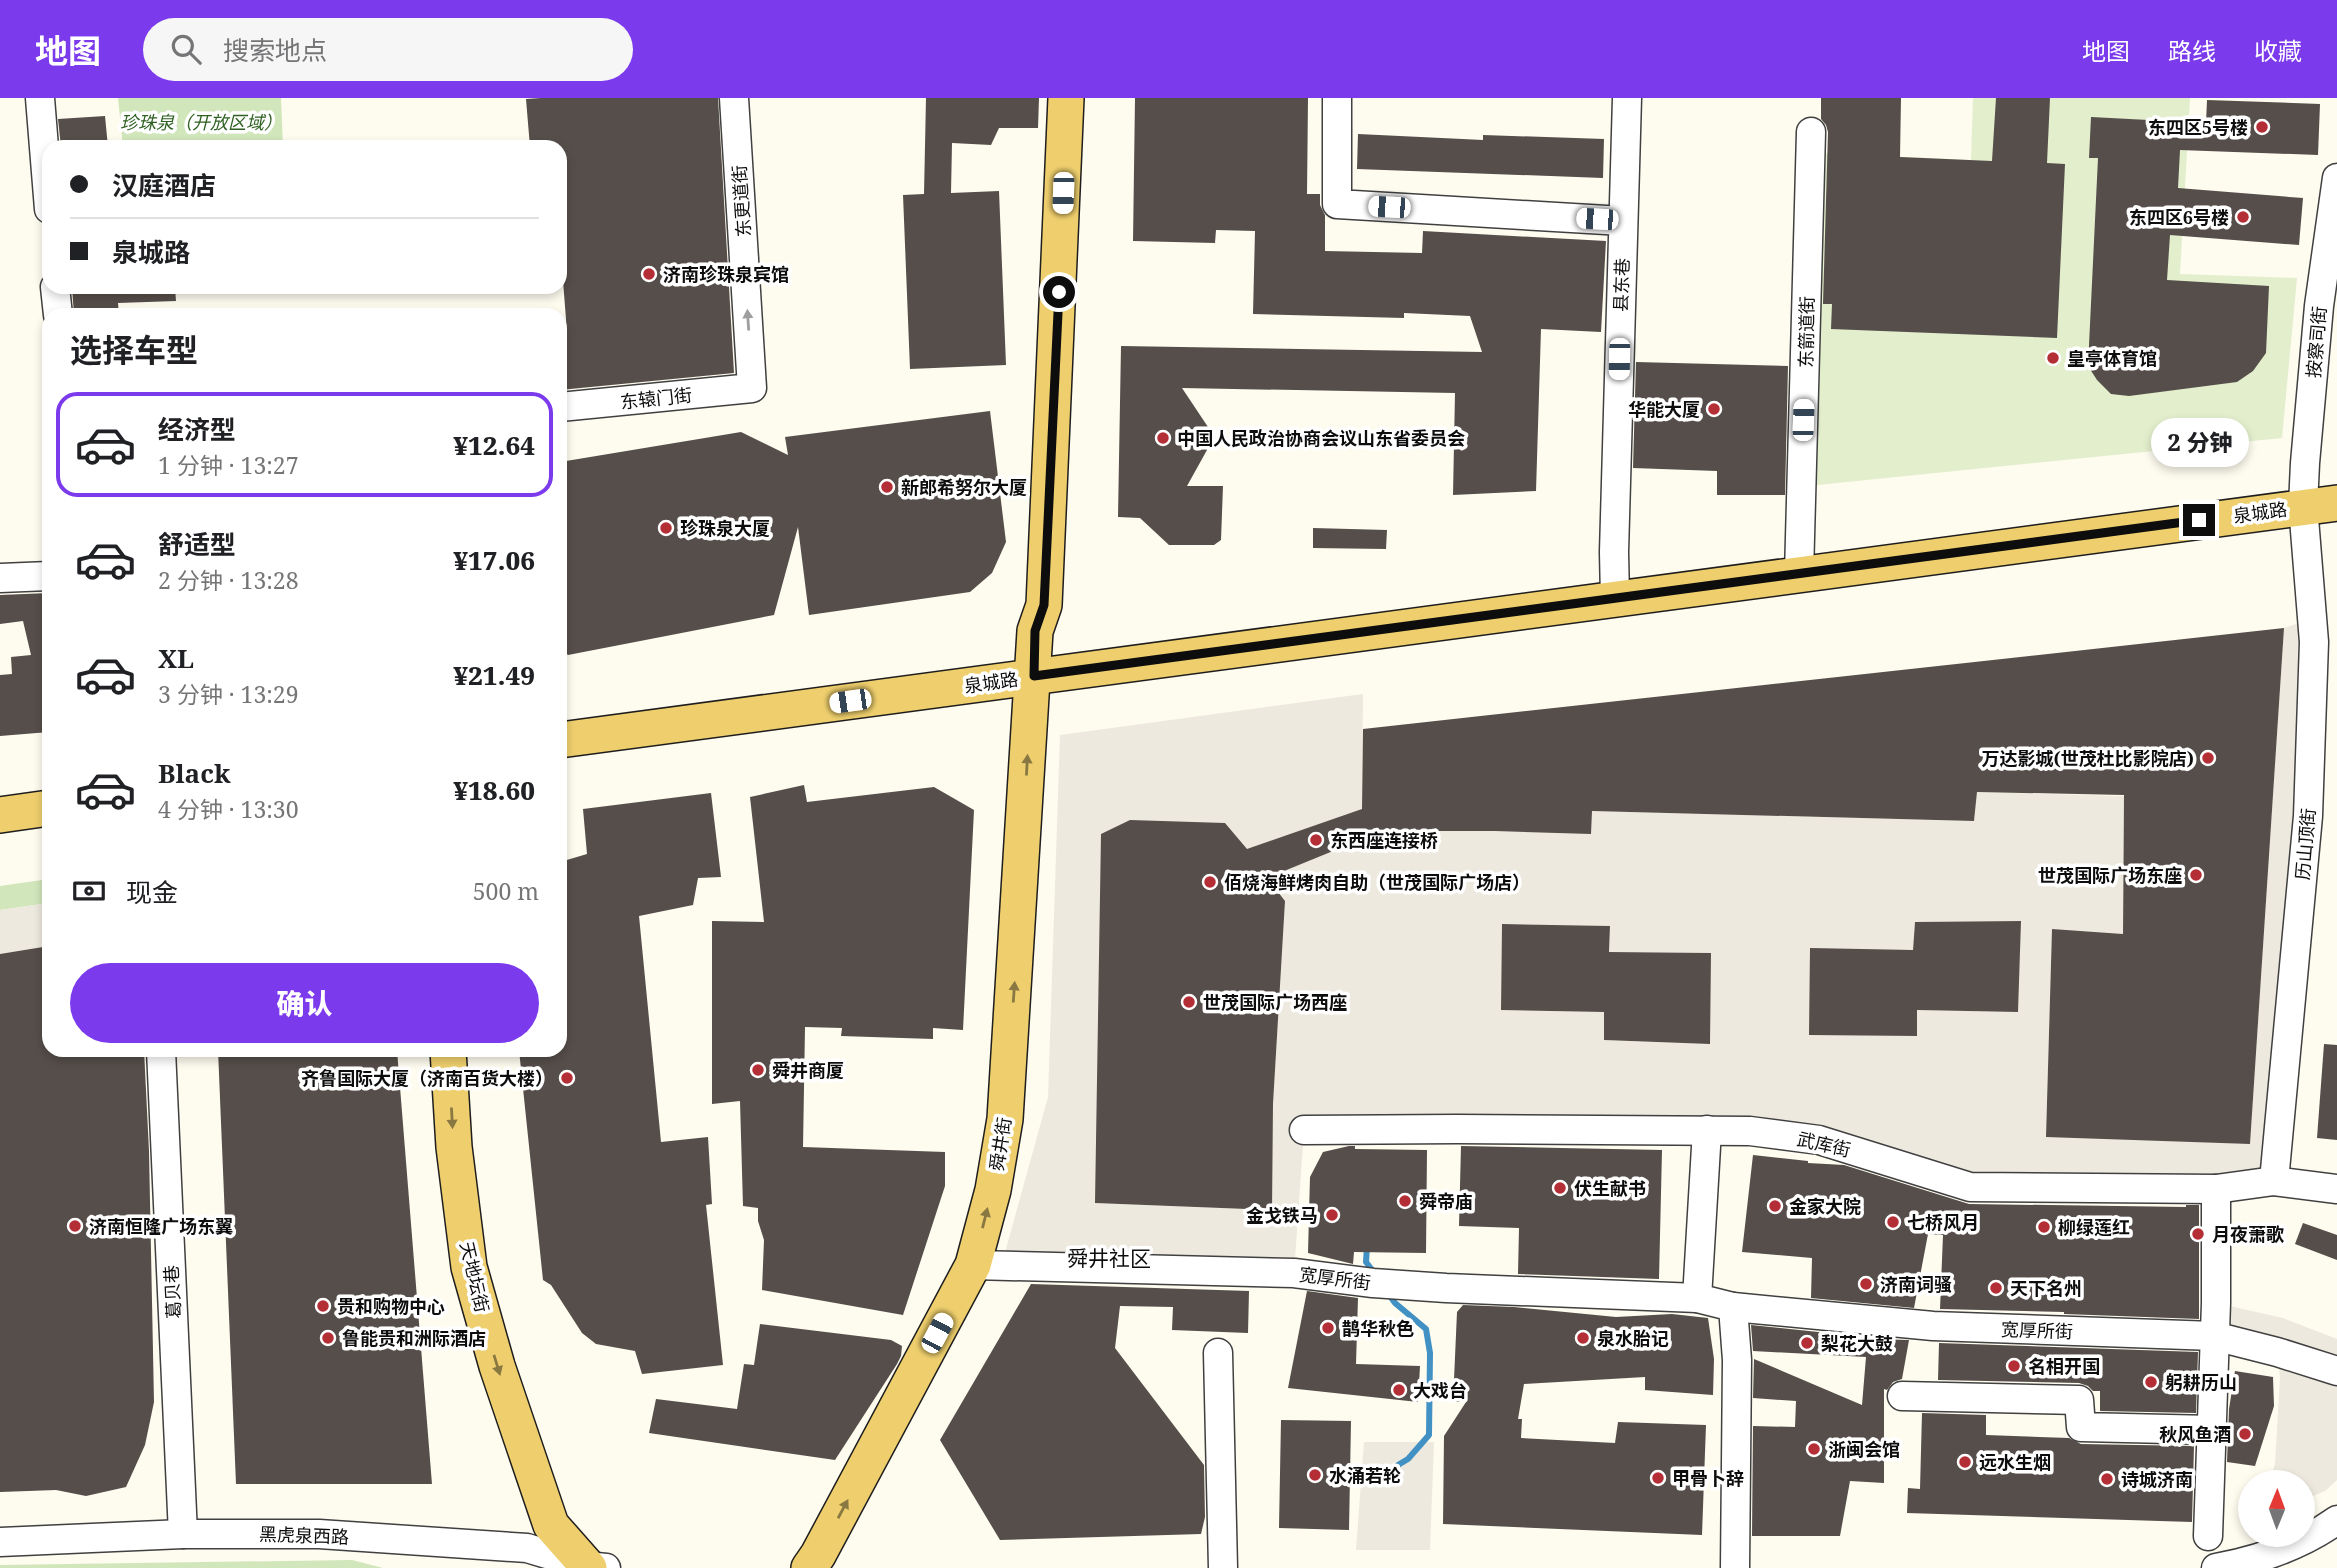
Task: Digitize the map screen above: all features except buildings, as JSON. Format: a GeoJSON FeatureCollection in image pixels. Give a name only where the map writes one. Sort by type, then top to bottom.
{"type":"FeatureCollection","features":[{"type":"Feature","properties":{"kind":"main road","name":"舜井街"},"geometry":{"type":"LineString","coordinates":[[809,1568],[973,1265],[993,1190],[1005,1119],[1035,631],[1044,605],[1066,98]]}},
{"type":"Feature","properties":{"kind":"main road","name":"泉城路"},"geometry":{"type":"LineString","coordinates":[[567,739],[2337,503]]}},
{"type":"Feature","properties":{"kind":"main road"},"geometry":{"type":"LineString","coordinates":[[0,815],[42,809]]}},
{"type":"Feature","properties":{"kind":"main road","name":"天地坛街"},"geometry":{"type":"LineString","coordinates":[[448,1057],[454,1147],[469,1267],[497,1366],[551,1525],[594,1567]]}},
{"type":"Feature","properties":{"kind":"street"},"geometry":{"type":"LineString","coordinates":[[40,98],[43,140]]}},
{"type":"Feature","properties":{"kind":"street","name":"东更道街"},"geometry":{"type":"LineString","coordinates":[[734,98],[752,388]]}},
{"type":"Feature","properties":{"kind":"street"},"geometry":{"type":"LineString","coordinates":[[1337,98],[1337,204],[1623,221]]}},
{"type":"Feature","properties":{"kind":"street","name":"县东巷"},"geometry":{"type":"LineString","coordinates":[[1615,598],[1614,552],[1627,98]]}},
{"type":"Feature","properties":{"kind":"street","name":"东箭道街"},"geometry":{"type":"LineString","coordinates":[[1799,574],[1811,132]]}},
{"type":"Feature","properties":{"kind":"street","name":"按察司街"},"geometry":{"type":"LineString","coordinates":[[2303,506],[2319,306],[2337,178]]}},
{"type":"Feature","properties":{"kind":"street","name":"东辕门街"},"geometry":{"type":"LineString","coordinates":[[567,406],[752,388]]}},
{"type":"Feature","properties":{"kind":"street","name":"历山顶街"},"geometry":{"type":"LineString","coordinates":[[2274,1181],[2308,816],[2314,642],[2303,506]]}},
{"type":"Feature","properties":{"kind":"street"},"geometry":{"type":"LineString","coordinates":[[0,578],[42,576]]}},
{"type":"Feature","properties":{"kind":"street","name":"葛贝巷"},"geometry":{"type":"LineString","coordinates":[[161,1057],[183,1534]]}},
{"type":"Feature","properties":{"kind":"street","name":"武库街"},"geometry":{"type":"LineString","coordinates":[[1304,1130],[1750,1131],[1819,1140],[1969,1187],[2216,1189],[2274,1181],[2337,1189]]}},
{"type":"Feature","properties":{"kind":"street"},"geometry":{"type":"LineString","coordinates":[[1697,1298],[1707,1130]]}},
{"type":"Feature","properties":{"kind":"street"},"geometry":{"type":"LineString","coordinates":[[2208,1536],[2213,1430],[2216,1189]]}},
{"type":"Feature","properties":{"kind":"street","name":"宽厚所街"},"geometry":{"type":"LineString","coordinates":[[973,1265],[1294,1273],[1385,1284],[1697,1298],[1733,1307],[1933,1326],[2214,1336],[2337,1371]]}},
{"type":"Feature","properties":{"kind":"street"},"geometry":{"type":"LineString","coordinates":[[1733,1307],[1737,1360],[1735,1568]]}},
{"type":"Feature","properties":{"kind":"street"},"geometry":{"type":"LineString","coordinates":[[1218,1353],[1223,1568]]}},
{"type":"Feature","properties":{"kind":"street"},"geometry":{"type":"LineString","coordinates":[[1902,1396],[2079,1400],[2081,1427],[2213,1430]]}},
{"type":"Feature","properties":{"kind":"street"},"geometry":{"type":"LineString","coordinates":[[2216,1568],[2251,1562],[2316,1535],[2337,1520]]}},
{"type":"Feature","properties":{"kind":"street","name":"黑虎泉西路"},"geometry":{"type":"LineString","coordinates":[[0,1542],[183,1534],[319,1534],[527,1548],[594,1567]]}},
{"type":"Feature","properties":{"kind":"green space","name":"珍珠泉（开放区域）"},"geometry":{"type":"Polygon","coordinates":[[[118,98],[281,98],[283,140],[122,140],[118,98]]]}},
{"type":"Feature","properties":{"kind":"green space","name":"皇亭体育馆"},"geometry":{"type":"Polygon","coordinates":[[[1973,98],[2190,98],[2180,274],[2297,278],[2282,438],[1817,485],[1819,153],[1971,160],[1973,98]]]}},
{"type":"Feature","properties":{"kind":"green space"},"geometry":{"type":"Polygon","coordinates":[[[42,880],[42,904],[0,910],[0,886],[42,880]]]}},
{"type":"Feature","properties":{"kind":"green space"},"geometry":{"type":"Polygon","coordinates":[[[352,1560],[383,1568],[0,1568],[0,1565],[352,1560]]]}},
{"type":"Feature","properties":{"kind":"shaded area"},"geometry":{"type":"Polygon","coordinates":[[[2312,619],[2274,1181],[1970,1187],[1819,1140],[1304,1131],[1294,1273],[1001,1267],[1048,1097],[1060,735],[1363,694],[1362,809],[1382,831],[1495,831],[1592,811],[1974,821],[1977,792],[2124,796],[2123,934],[2052,929],[2046,1136],[2250,1144],[2284,628],[2312,619]],[[1267,878],[1095,1203],[1271,1210],[1273,1104],[1285,901],[1267,878]],[[2020,921],[1915,922],[1913,950],[1809,1034],[1917,1036],[1917,1010],[2018,1012],[2020,921]],[[1502,924],[1501,1010],[1604,1012],[1604,1040],[1710,1044],[1710,953],[1609,952],[1610,926],[1502,924]]]}},
{"type":"Feature","properties":{"kind":"shaded area"},"geometry":{"type":"Polygon","coordinates":[[[42,904],[42,947],[0,954],[0,910],[42,904]]]}},
{"type":"Feature","properties":{"kind":"shaded area"},"geometry":{"type":"Polygon","coordinates":[[[2216,1303],[2283,1318],[2337,1339],[2337,1480],[2325,1491],[2315,1495],[2315,1470],[2273,1470],[2280,1378],[2277,1352],[2214,1336],[2216,1303]]]}},
{"type":"Feature","properties":{"kind":"shaded area"},"geometry":{"type":"Polygon","coordinates":[[[1364,1442],[1434,1442],[1430,1550],[1356,1550],[1364,1442]]]}},
{"type":"Feature","properties":{"kind":"waterway"},"geometry":{"type":"LineString","coordinates":[[1367,1246],[1366,1262],[1375,1274]]}},
{"type":"Feature","properties":{"kind":"waterway"},"geometry":{"type":"LineString","coordinates":[[1387,1292],[1395,1303],[1426,1329],[1430,1353],[1429,1435],[1408,1459],[1398,1465]]}},
{"type":"Feature","properties":{"kind":"place","name":"东四区5号楼"},"geometry":{"type":"Point","coordinates":[2262,127]}},
{"type":"Feature","properties":{"kind":"place","name":"东四区6号楼"},"geometry":{"type":"Point","coordinates":[2243,217]}},
{"type":"Feature","properties":{"kind":"place","name":"济南珍珠泉宾馆"},"geometry":{"type":"Point","coordinates":[649,274]}},
{"type":"Feature","properties":{"kind":"place","name":"皇亭体育馆"},"geometry":{"type":"Point","coordinates":[2053,358]}},
{"type":"Feature","properties":{"kind":"place","name":"华能大厦"},"geometry":{"type":"Point","coordinates":[1714,409]}},
{"type":"Feature","properties":{"kind":"place","name":"中国人民政治协商会议山东省委员会"},"geometry":{"type":"Point","coordinates":[1163,438]}},
{"type":"Feature","properties":{"kind":"place","name":"新郎希努尔大厦"},"geometry":{"type":"Point","coordinates":[887,487]}},
{"type":"Feature","properties":{"kind":"place","name":"珍珠泉大厦"},"geometry":{"type":"Point","coordinates":[666,528]}},
{"type":"Feature","properties":{"kind":"place","name":"万达影城(世茂杜比影院店)"},"geometry":{"type":"Point","coordinates":[2208,758]}},
{"type":"Feature","properties":{"kind":"place","name":"东西座连接桥"},"geometry":{"type":"Point","coordinates":[1316,840]}},
{"type":"Feature","properties":{"kind":"place","name":"世茂国际广场东座"},"geometry":{"type":"Point","coordinates":[2196,875]}},
{"type":"Feature","properties":{"kind":"place","name":"佰烧海鲜烤肉自助（世茂国际广场店）"},"geometry":{"type":"Point","coordinates":[1210,882]}},
{"type":"Feature","properties":{"kind":"place","name":"世茂国际广场西座"},"geometry":{"type":"Point","coordinates":[1189,1002]}},
{"type":"Feature","properties":{"kind":"place","name":"舜井商厦"},"geometry":{"type":"Point","coordinates":[758,1070]}},
{"type":"Feature","properties":{"kind":"place","name":"齐鲁国际大厦（济南百货大楼）"},"geometry":{"type":"Point","coordinates":[567,1078]}},
{"type":"Feature","properties":{"kind":"place","name":"伏生献书"},"geometry":{"type":"Point","coordinates":[1560,1188]}},
{"type":"Feature","properties":{"kind":"place","name":"舜帝庙"},"geometry":{"type":"Point","coordinates":[1405,1201]}},
{"type":"Feature","properties":{"kind":"place","name":"金家大院"},"geometry":{"type":"Point","coordinates":[1775,1206]}},
{"type":"Feature","properties":{"kind":"place","name":"金戈铁马"},"geometry":{"type":"Point","coordinates":[1332,1215]}},
{"type":"Feature","properties":{"kind":"place","name":"七桥风月"},"geometry":{"type":"Point","coordinates":[1893,1222]}},
{"type":"Feature","properties":{"kind":"place","name":"济南恒隆广场东翼"},"geometry":{"type":"Point","coordinates":[75,1226]}},
{"type":"Feature","properties":{"kind":"place","name":"柳绿莲红"},"geometry":{"type":"Point","coordinates":[2044,1227]}},
{"type":"Feature","properties":{"kind":"place","name":"月夜萧歌"},"geometry":{"type":"Point","coordinates":[2198,1234]}},
{"type":"Feature","properties":{"kind":"place","name":"济南词骚"},"geometry":{"type":"Point","coordinates":[1866,1284]}},
{"type":"Feature","properties":{"kind":"place","name":"天下名州"},"geometry":{"type":"Point","coordinates":[1996,1288]}},
{"type":"Feature","properties":{"kind":"place","name":"贵和购物中心"},"geometry":{"type":"Point","coordinates":[323,1306]}},
{"type":"Feature","properties":{"kind":"place","name":"鹊华秋色"},"geometry":{"type":"Point","coordinates":[1328,1328]}},
{"type":"Feature","properties":{"kind":"place","name":"鲁能贵和洲际酒店"},"geometry":{"type":"Point","coordinates":[328,1338]}},
{"type":"Feature","properties":{"kind":"place","name":"泉水胎记"},"geometry":{"type":"Point","coordinates":[1583,1338]}},
{"type":"Feature","properties":{"kind":"place","name":"梨花大鼓"},"geometry":{"type":"Point","coordinates":[1807,1343]}},
{"type":"Feature","properties":{"kind":"place","name":"名相开国"},"geometry":{"type":"Point","coordinates":[2014,1366]}},
{"type":"Feature","properties":{"kind":"place","name":"躬耕历山"},"geometry":{"type":"Point","coordinates":[2151,1382]}},
{"type":"Feature","properties":{"kind":"place","name":"大戏台"},"geometry":{"type":"Point","coordinates":[1399,1390]}},
{"type":"Feature","properties":{"kind":"place","name":"秋风鱼酒"},"geometry":{"type":"Point","coordinates":[2245,1434]}},
{"type":"Feature","properties":{"kind":"place","name":"浙闽会馆"},"geometry":{"type":"Point","coordinates":[1814,1449]}},
{"type":"Feature","properties":{"kind":"place","name":"远水生烟"},"geometry":{"type":"Point","coordinates":[1965,1462]}},
{"type":"Feature","properties":{"kind":"place","name":"水涌若轮"},"geometry":{"type":"Point","coordinates":[1315,1475]}},
{"type":"Feature","properties":{"kind":"place","name":"甲骨卜辞"},"geometry":{"type":"Point","coordinates":[1658,1478]}},
{"type":"Feature","properties":{"kind":"place","name":"诗城济南"},"geometry":{"type":"Point","coordinates":[2107,1479]}},
{"type":"Feature","properties":{"kind":"district","name":"舜井社区"},"geometry":{"type":"Point","coordinates":[1109,1258]}},
{"type":"Feature","properties":{"kind":"route"},"geometry":{"type":"LineString","coordinates":[[1059,292],[1044,605],[1035,631],[1034,676],[2199,520]]}}]}
